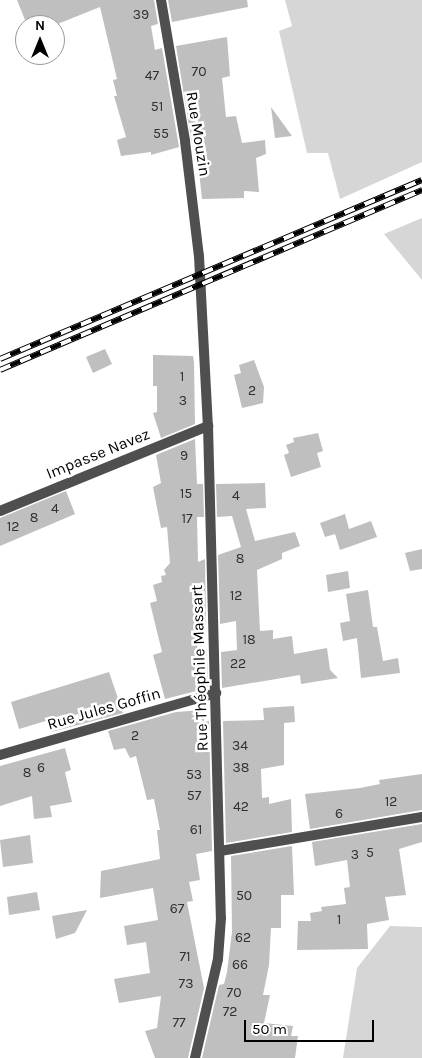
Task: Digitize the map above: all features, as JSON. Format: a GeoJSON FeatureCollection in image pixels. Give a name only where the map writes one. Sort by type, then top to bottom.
{"type":"FeatureCollection","features":[{"type":"Feature","properties":{"kind":"street","name":"Rue Mouzin"},"geometry":{"type":"LineString","coordinates":[[161,0],[185,141],[200,274]]}},
{"type":"Feature","properties":{"kind":"street","name":"Rue Théophile Massart"},"geometry":{"type":"LineString","coordinates":[[195,1058],[218,959],[220,851],[208,426],[200,274]]}},
{"type":"Feature","properties":{"kind":"street","name":"Impasse Navez"},"geometry":{"type":"LineString","coordinates":[[0,511],[208,426]]}},
{"type":"Feature","properties":{"kind":"street","name":"Rue Jules Goffin"},"geometry":{"type":"LineString","coordinates":[[0,755],[216,693]]}},
{"type":"Feature","properties":{"kind":"street"},"geometry":{"type":"LineString","coordinates":[[220,851],[422,817]]}},
{"type":"Feature","properties":{"kind":"shaded area"},"geometry":{"type":"Polygon","coordinates":[[[285,0],[422,0],[422,162],[340,199],[328,153],[307,153],[279,31],[292,26],[285,0]]]}},
{"type":"Feature","properties":{"kind":"shaded area"},"geometry":{"type":"Polygon","coordinates":[[[422,218],[422,280],[384,234],[422,218]]]}},
{"type":"Feature","properties":{"kind":"shaded area"},"geometry":{"type":"Polygon","coordinates":[[[390,926],[422,927],[422,1058],[343,1058],[357,968],[390,926]]]}},
{"type":"Feature","properties":{"kind":"building"},"geometry":{"type":"Polygon","coordinates":[[[17,0],[154,0],[158,24],[151,26],[155,50],[162,48],[179,147],[151,155],[151,152],[121,156],[117,140],[126,137],[114,96],[117,96],[113,80],[117,79],[100,7],[65,21],[65,15],[23,15],[17,0]]]}},
{"type":"Feature","properties":{"kind":"building"},"geometry":{"type":"Polygon","coordinates":[[[168,0],[247,0],[248,7],[172,22],[168,0]]]}},
{"type":"Feature","properties":{"kind":"building"},"geometry":{"type":"Polygon","coordinates":[[[227,37],[230,76],[222,78],[226,117],[236,116],[242,143],[265,140],[266,154],[256,158],[259,192],[244,191],[244,198],[202,199],[196,143],[192,144],[176,46],[227,37]]]}},
{"type":"Feature","properties":{"kind":"building"},"geometry":{"type":"Polygon","coordinates":[[[271,107],[292,136],[275,138],[271,107]]]}},
{"type":"Feature","properties":{"kind":"building"},"geometry":{"type":"Polygon","coordinates":[[[105,349],[112,364],[93,373],[86,357],[105,349]]]}},
{"type":"Feature","properties":{"kind":"building"},"geometry":{"type":"Polygon","coordinates":[[[153,355],[193,356],[194,362],[195,424],[161,438],[153,413],[157,412],[157,386],[153,386],[153,355]]]}},
{"type":"Feature","properties":{"kind":"building"},"geometry":{"type":"Polygon","coordinates":[[[254,360],[264,387],[263,403],[242,408],[234,375],[241,373],[239,365],[254,360]]]}},
{"type":"Feature","properties":{"kind":"building"},"geometry":{"type":"Polygon","coordinates":[[[318,433],[323,451],[317,453],[321,467],[291,477],[284,455],[289,453],[286,445],[294,442],[293,438],[318,433]]]}},
{"type":"Feature","properties":{"kind":"building"},"geometry":{"type":"Polygon","coordinates":[[[195,439],[197,484],[203,484],[204,517],[197,517],[198,562],[205,559],[206,625],[200,626],[201,654],[207,653],[208,688],[165,699],[153,655],[162,652],[150,603],[157,601],[153,585],[162,582],[161,576],[166,575],[164,570],[170,563],[167,527],[161,528],[153,487],[161,483],[156,455],[195,439]]]}},
{"type":"Feature","properties":{"kind":"building"},"geometry":{"type":"Polygon","coordinates":[[[265,483],[266,508],[246,509],[255,541],[295,532],[300,546],[282,553],[282,559],[257,570],[260,631],[273,630],[273,639],[292,636],[294,654],[327,648],[330,670],[338,678],[301,684],[300,675],[222,688],[221,652],[237,650],[236,621],[220,624],[218,555],[241,547],[232,516],[217,517],[216,484],[265,483]]]}},
{"type":"Feature","properties":{"kind":"building"},"geometry":{"type":"Polygon","coordinates":[[[66,491],[75,514],[0,546],[0,518],[66,491]]]}},
{"type":"Feature","properties":{"kind":"building"},"geometry":{"type":"Polygon","coordinates":[[[345,514],[349,529],[371,521],[377,537],[340,550],[335,534],[325,537],[320,523],[345,514]]]}},
{"type":"Feature","properties":{"kind":"building"},"geometry":{"type":"Polygon","coordinates":[[[422,549],[422,569],[410,571],[405,553],[422,549]]]}},
{"type":"Feature","properties":{"kind":"building"},"geometry":{"type":"Polygon","coordinates":[[[348,571],[350,588],[328,592],[326,575],[348,571]]]}},
{"type":"Feature","properties":{"kind":"building"},"geometry":{"type":"Polygon","coordinates":[[[368,590],[373,627],[377,627],[383,661],[398,658],[400,673],[361,678],[357,638],[343,641],[340,623],[350,621],[346,594],[368,590]]]}},
{"type":"Feature","properties":{"kind":"building"},"geometry":{"type":"Polygon","coordinates":[[[109,672],[123,713],[52,732],[49,720],[19,729],[11,702],[109,672]]]}},
{"type":"Feature","properties":{"kind":"building"},"geometry":{"type":"Polygon","coordinates":[[[294,706],[295,722],[284,723],[284,765],[261,769],[262,798],[269,797],[269,804],[291,799],[292,832],[226,843],[223,721],[264,720],[263,708],[294,706]]]}},
{"type":"Feature","properties":{"kind":"building"},"geometry":{"type":"Polygon","coordinates":[[[204,710],[204,722],[209,721],[212,851],[196,854],[200,880],[189,882],[193,901],[187,902],[204,988],[188,1058],[155,1058],[145,1031],[157,1028],[161,996],[119,1003],[114,979],[150,973],[146,942],[127,945],[124,926],[158,920],[153,888],[100,898],[101,871],[160,859],[157,830],[160,830],[154,799],[147,800],[136,756],[130,758],[125,748],[114,750],[108,731],[176,712],[204,710]]]}},
{"type":"Feature","properties":{"kind":"building"},"geometry":{"type":"Polygon","coordinates":[[[65,748],[71,770],[65,772],[72,802],[50,806],[52,817],[34,819],[32,796],[0,806],[0,766],[65,748]]]}},
{"type":"Feature","properties":{"kind":"building"},"geometry":{"type":"Polygon","coordinates":[[[422,774],[422,810],[310,829],[305,794],[360,788],[380,784],[379,780],[422,774]]]}},
{"type":"Feature","properties":{"kind":"building"},"geometry":{"type":"Polygon","coordinates":[[[422,824],[422,842],[399,849],[406,895],[385,897],[389,920],[367,924],[368,949],[297,950],[298,921],[311,921],[310,913],[322,911],[321,907],[346,904],[344,888],[350,887],[347,860],[315,866],[312,842],[422,824]]]}},
{"type":"Feature","properties":{"kind":"building"},"geometry":{"type":"Polygon","coordinates":[[[30,835],[33,863],[3,867],[0,840],[30,835]]]}},
{"type":"Feature","properties":{"kind":"building"},"geometry":{"type":"Polygon","coordinates":[[[292,846],[294,895],[281,895],[281,928],[271,928],[269,965],[263,995],[270,995],[264,1023],[293,1026],[291,1036],[298,1036],[295,1058],[202,1058],[219,985],[224,984],[227,972],[232,932],[231,856],[292,846]]]}},
{"type":"Feature","properties":{"kind":"building"},"geometry":{"type":"Polygon","coordinates":[[[37,892],[40,910],[9,915],[7,897],[37,892]]]}},
{"type":"Feature","properties":{"kind":"building"},"geometry":{"type":"Polygon","coordinates":[[[87,910],[75,933],[56,939],[52,916],[87,910]]]}},
{"type":"Feature","properties":{"kind":"railway"},"geometry":{"type":"LineString","coordinates":[[0,359],[422,180]]}},
{"type":"Feature","properties":{"kind":"railway"},"geometry":{"type":"LineString","coordinates":[[0,370],[422,190]]}}]}
